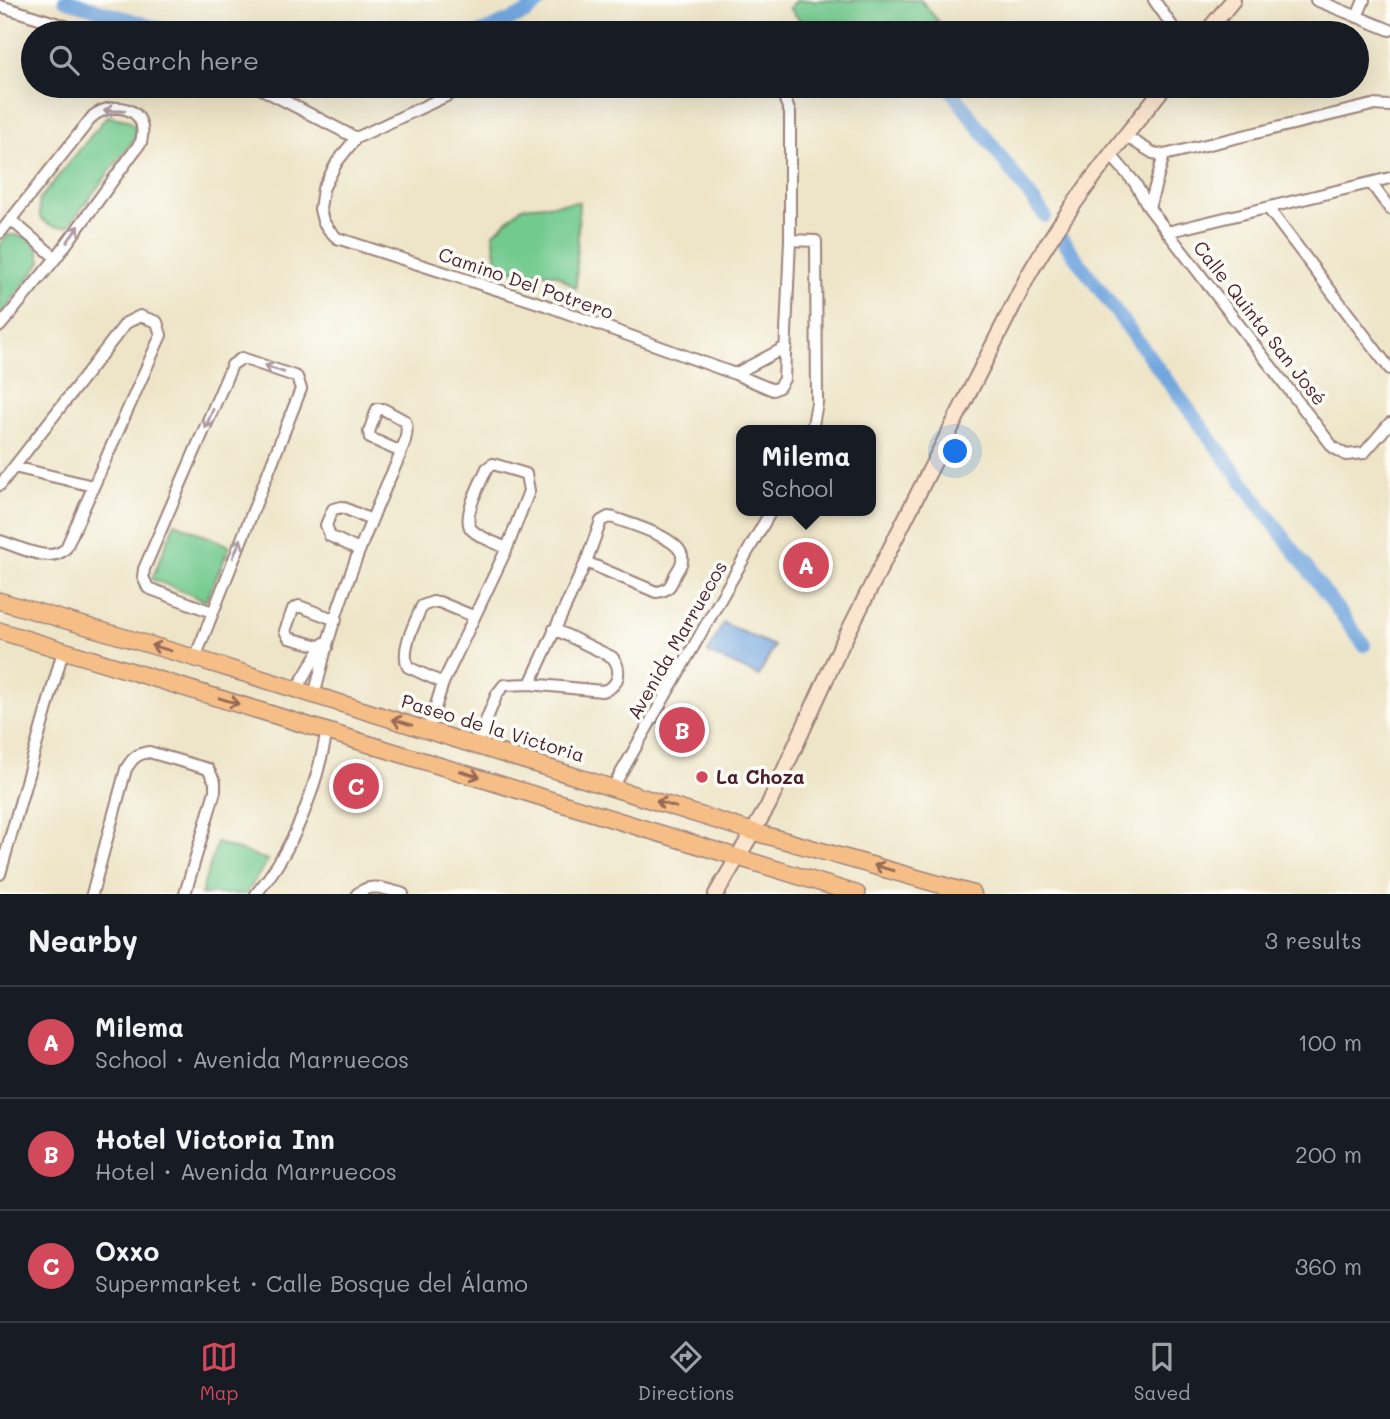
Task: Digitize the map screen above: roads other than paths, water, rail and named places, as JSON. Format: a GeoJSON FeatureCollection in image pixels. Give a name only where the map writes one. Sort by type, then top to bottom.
{"type":"FeatureCollection","features":[{"type":"Feature","properties":{"kind":"main road","name":"Paseo de la Victoria"},"geometry":{"type":"LineString","coordinates":[[0,601],[195,658],[754,832],[973,894]]}},
{"type":"Feature","properties":{"kind":"main road"},"geometry":{"type":"LineString","coordinates":[[0,631],[858,894]]}},
{"type":"Feature","properties":{"kind":"street"},"geometry":{"type":"LineString","coordinates":[[1154,0],[1169,21]]}},
{"type":"Feature","properties":{"kind":"street"},"geometry":{"type":"LineString","coordinates":[[1216,21],[1233,0]]}},
{"type":"Feature","properties":{"kind":"street"},"geometry":{"type":"LineString","coordinates":[[1316,0],[1367,21]]}},
{"type":"Feature","properties":{"kind":"street"},"geometry":{"type":"LineString","coordinates":[[1357,17],[1364,0]]}},
{"type":"Feature","properties":{"kind":"street"},"geometry":{"type":"LineString","coordinates":[[0,6],[49,21]]}},
{"type":"Feature","properties":{"kind":"street"},"geometry":{"type":"LineString","coordinates":[[1369,22],[1390,30]]}},
{"type":"Feature","properties":{"kind":"street"},"geometry":{"type":"LineString","coordinates":[[279,98],[356,138],[442,98]]}},
{"type":"Feature","properties":{"kind":"street"},"geometry":{"type":"LineString","coordinates":[[735,374],[786,346],[790,240],[790,114],[784,98]]}},
{"type":"Feature","properties":{"kind":"street"},"geometry":{"type":"LineString","coordinates":[[716,894],[768,806],[840,648],[1029,274],[1059,222],[1155,98]]}},
{"type":"Feature","properties":{"kind":"street"},"geometry":{"type":"LineString","coordinates":[[1125,135],[1153,153],[1164,155],[1372,105],[1390,106]]}},
{"type":"Feature","properties":{"kind":"street"},"geometry":{"type":"LineString","coordinates":[[0,233],[93,116],[105,109],[136,113],[140,117],[143,134],[141,142],[56,258],[0,326]]}},
{"type":"Feature","properties":{"kind":"street","name":"Camino Del Potrero"},"geometry":{"type":"LineString","coordinates":[[356,138],[337,162],[323,189],[320,209],[328,230],[337,238],[545,305],[772,390],[779,387],[784,379],[786,346]]}},
{"type":"Feature","properties":{"kind":"street","name":"Calle Quinta San José"},"geometry":{"type":"LineString","coordinates":[[1110,154],[1135,183],[1149,208],[1333,447],[1346,455],[1357,455],[1369,449],[1390,423]]}},
{"type":"Feature","properties":{"kind":"street"},"geometry":{"type":"LineString","coordinates":[[1149,208],[1164,155]]}},
{"type":"Feature","properties":{"kind":"street"},"geometry":{"type":"LineString","coordinates":[[1167,232],[1390,178]]}},
{"type":"Feature","properties":{"kind":"street"},"geometry":{"type":"LineString","coordinates":[[1371,183],[1390,209]]}},
{"type":"Feature","properties":{"kind":"street"},"geometry":{"type":"LineString","coordinates":[[1268,208],[1390,369]]}},
{"type":"Feature","properties":{"kind":"street"},"geometry":{"type":"LineString","coordinates":[[11,220],[56,258]]}},
{"type":"Feature","properties":{"kind":"street"},"geometry":{"type":"LineString","coordinates":[[790,240],[816,241],[817,402],[814,425]]}},
{"type":"Feature","properties":{"kind":"street"},"geometry":{"type":"LineString","coordinates":[[0,485],[126,323],[140,316],[157,322],[161,335],[62,553],[51,556],[0,541]]}},
{"type":"Feature","properties":{"kind":"street"},"geometry":{"type":"LineString","coordinates":[[195,658],[301,388],[297,377],[242,358],[232,365],[144,569],[143,577],[148,588],[212,612]]}},
{"type":"Feature","properties":{"kind":"street"},"geometry":{"type":"LineString","coordinates":[[296,690],[325,645],[336,620],[359,550],[401,452],[408,433],[405,421],[383,408],[375,411],[370,438],[401,452]]}},
{"type":"Feature","properties":{"kind":"street"},"geometry":{"type":"LineString","coordinates":[[428,730],[443,683],[507,548],[530,485],[526,474],[493,464],[487,468],[468,514],[468,526],[472,531],[507,548]]}},
{"type":"Feature","properties":{"kind":"street"},"geometry":{"type":"LineString","coordinates":[[14,467],[93,486]]}},
{"type":"Feature","properties":{"kind":"street"},"geometry":{"type":"LineString","coordinates":[[359,550],[327,533],[326,525],[333,509],[342,507],[371,520]]}},
{"type":"Feature","properties":{"kind":"street","name":"Avenida Marruecos"},"geometry":{"type":"LineString","coordinates":[[613,787],[768,516]]}},
{"type":"Feature","properties":{"kind":"street"},"geometry":{"type":"LineString","coordinates":[[530,684],[586,562],[601,521],[611,517],[674,542],[683,559],[671,586],[662,592],[656,592],[586,562]]}},
{"type":"Feature","properties":{"kind":"street"},"geometry":{"type":"LineString","coordinates":[[443,683],[408,667],[405,663],[404,653],[422,606],[433,601],[439,602],[473,616]]}},
{"type":"Feature","properties":{"kind":"street"},"geometry":{"type":"LineString","coordinates":[[325,645],[287,637],[285,631],[293,608],[302,606],[336,620]]}},
{"type":"Feature","properties":{"kind":"street"},"geometry":{"type":"LineString","coordinates":[[475,744],[497,694],[504,685],[530,684],[608,691],[616,684],[619,665],[612,657],[554,629]]}},
{"type":"Feature","properties":{"kind":"street"},"geometry":{"type":"LineString","coordinates":[[314,695],[325,645]]}},
{"type":"Feature","properties":{"kind":"street"},"geometry":{"type":"LineString","coordinates":[[0,874],[3,848],[63,651]]}},
{"type":"Feature","properties":{"kind":"street"},"geometry":{"type":"LineString","coordinates":[[256,894],[278,865],[300,823],[315,782],[327,731]]}},
{"type":"Feature","properties":{"kind":"street"},"geometry":{"type":"LineString","coordinates":[[92,894],[126,769],[132,758],[149,752],[208,769],[215,782],[215,791],[185,894]]}},
{"type":"Feature","properties":{"kind":"street"},"geometry":{"type":"LineString","coordinates":[[357,894],[375,886],[403,894]]}},
{"type":"Feature","properties":{"kind":"water"},"geometry":{"type":"Polygon","coordinates":[[[723,623],[774,646],[759,676],[708,653],[723,623]]]}},
{"type":"Feature","properties":{"kind":"waterway"},"geometry":{"type":"LineString","coordinates":[[65,0],[134,21]]}},
{"type":"Feature","properties":{"kind":"waterway"},"geometry":{"type":"LineString","coordinates":[[507,21],[526,13],[542,0]]}},
{"type":"Feature","properties":{"kind":"waterway"},"geometry":{"type":"LineString","coordinates":[[957,98],[1045,216]]}},
{"type":"Feature","properties":{"kind":"waterway"},"geometry":{"type":"LineString","coordinates":[[1059,235],[1364,645]]}},
{"type":"Feature","properties":{"kind":"place","name":"Milema"},"geometry":{"type":"Point","coordinates":[806,565]}},
{"type":"Feature","properties":{"kind":"place","name":"Hotel Victoria Inn"},"geometry":{"type":"Point","coordinates":[682,730]}},
{"type":"Feature","properties":{"kind":"place","name":"La Choza"},"geometry":{"type":"Point","coordinates":[702,777]}},
{"type":"Feature","properties":{"kind":"place","name":"Oxxo"},"geometry":{"type":"Point","coordinates":[356,786]}}]}
